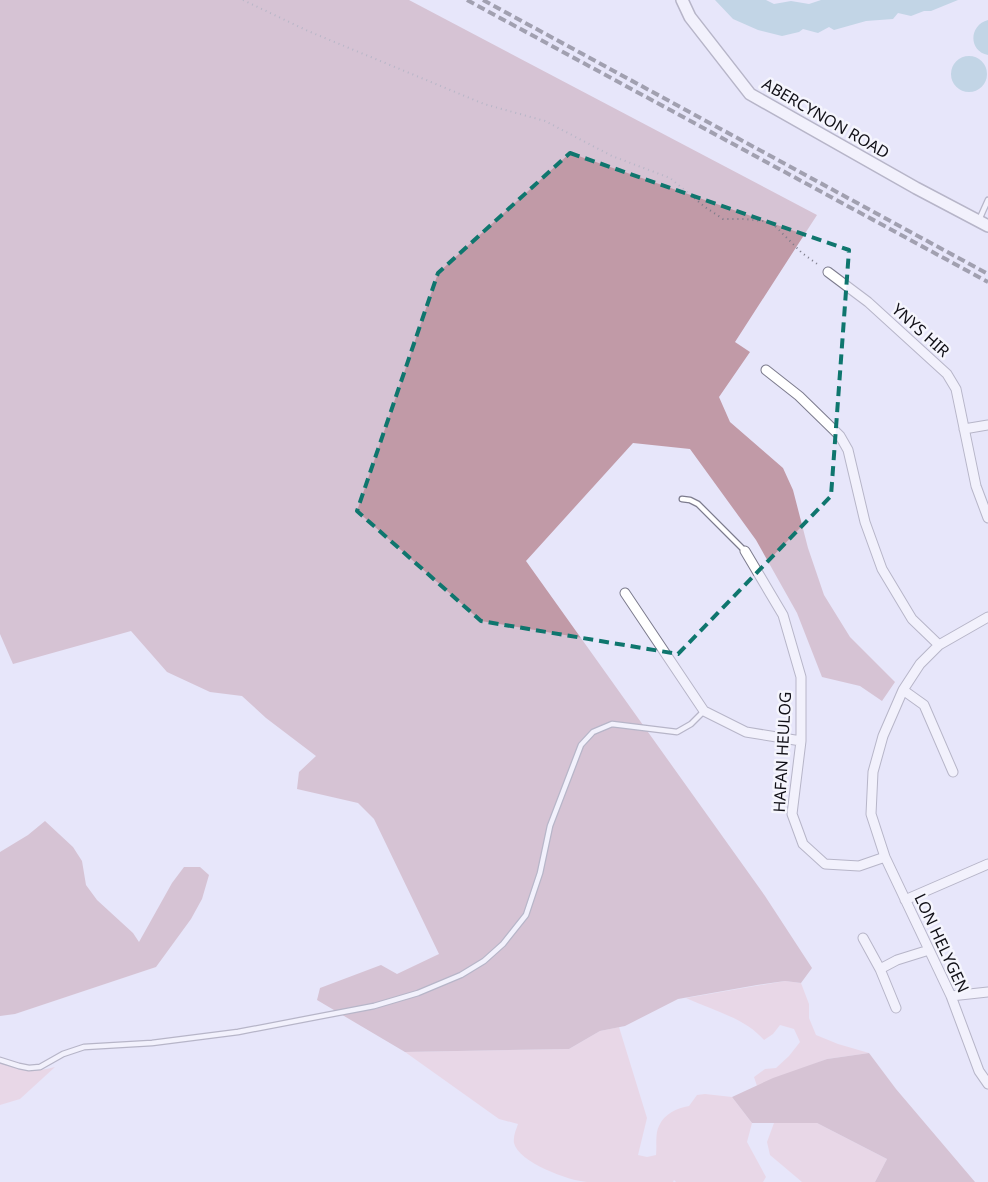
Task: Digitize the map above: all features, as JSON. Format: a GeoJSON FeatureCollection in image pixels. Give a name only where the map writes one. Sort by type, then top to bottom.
{"type":"FeatureCollection","features":[{"type":"Feature","properties":{"kind":"street","name":"ABERCYNON ROAD"},"geometry":{"type":"LineString","coordinates":[[682,0],[690,17],[750,94],[983,224]]}},
{"type":"Feature","properties":{"kind":"street","name":"YNYS HIR"},"geometry":{"type":"LineString","coordinates":[[828,272],[868,302],[947,374],[956,389],[976,486],[988,518]]}},
{"type":"Feature","properties":{"kind":"street"},"geometry":{"type":"LineString","coordinates":[[766,370],[799,396],[840,436],[848,450],[865,522],[882,569],[912,619],[939,645]]}},
{"type":"Feature","properties":{"kind":"street"},"geometry":{"type":"LineString","coordinates":[[964,429],[988,425]]}},
{"type":"Feature","properties":{"kind":"street","name":"HAFAN HEULOG"},"geometry":{"type":"LineString","coordinates":[[745,551],[783,616],[800,677],[801,741],[792,814],[803,844],[825,864],[859,866],[885,857]]}},
{"type":"Feature","properties":{"kind":"street"},"geometry":{"type":"LineString","coordinates":[[625,593],[704,711],[746,732],[801,741]]}},
{"type":"Feature","properties":{"kind":"street"},"geometry":{"type":"LineString","coordinates":[[953,772],[924,705],[903,690],[920,664],[939,645],[988,617]]}},
{"type":"Feature","properties":{"kind":"street","name":"LON HELYGEN"},"geometry":{"type":"LineString","coordinates":[[903,690],[883,736],[873,772],[871,814],[885,857],[951,996],[979,1072],[988,1084]]}},
{"type":"Feature","properties":{"kind":"street"},"geometry":{"type":"LineString","coordinates":[[905,900],[988,864]]}},
{"type":"Feature","properties":{"kind":"street"},"geometry":{"type":"LineString","coordinates":[[863,938],[880,969],[896,1008]]}},
{"type":"Feature","properties":{"kind":"street"},"geometry":{"type":"LineString","coordinates":[[880,969],[897,960],[930,950]]}},
{"type":"Feature","properties":{"kind":"street"},"geometry":{"type":"LineString","coordinates":[[951,996],[988,992]]}},
{"type":"Feature","properties":{"kind":"lane"},"geometry":{"type":"LineString","coordinates":[[983,224],[988,200]]}},
{"type":"Feature","properties":{"kind":"lane"},"geometry":{"type":"LineString","coordinates":[[682,499],[698,504],[745,551]]}},
{"type":"Feature","properties":{"kind":"lane"},"geometry":{"type":"LineString","coordinates":[[0,1060],[29,1068],[40,1067],[63,1054],[84,1046],[152,1043],[238,1032],[374,1006],[418,993],[460,975],[484,961],[503,944],[526,915],[540,873],[554,817],[581,745],[593,732],[612,724],[677,732],[691,724],[704,711]]}},
{"type":"Feature","properties":{"kind":"path"},"geometry":{"type":"LineString","coordinates":[[243,0],[308,31],[484,104],[544,121],[612,156],[670,178],[705,207],[723,219],[771,222],[802,253],[828,272]]}},
{"type":"Feature","properties":{"kind":"highlighted area"},"geometry":{"type":"Polygon","coordinates":[[[570,153],[849,250],[831,496],[678,654],[481,621],[357,511],[438,273],[570,153]]]}},
{"type":"Feature","properties":{"kind":"shaded area"},"geometry":{"type":"Polygon","coordinates":[[[0,0],[409,0],[817,215],[735,342],[750,352],[719,397],[730,422],[783,468],[793,490],[808,548],[824,595],[850,637],[895,682],[882,701],[860,686],[822,677],[797,613],[756,540],[690,449],[633,443],[526,561],[765,896],[812,968],[801,983],[785,981],[678,999],[625,1026],[600,1031],[569,1049],[405,1052],[317,1000],[320,988],[381,965],[397,974],[439,954],[374,819],[358,803],[297,789],[299,772],[316,756],[266,718],[242,696],[210,692],[167,672],[131,631],[13,664],[0,634],[0,0]]]}},
{"type":"Feature","properties":{"kind":"shaded area"},"geometry":{"type":"Polygon","coordinates":[[[45,821],[73,847],[82,861],[86,885],[97,900],[133,933],[139,942],[172,883],[184,867],[200,867],[209,875],[202,899],[191,919],[156,967],[15,1014],[0,1016],[0,852],[28,835],[45,821]]]}},
{"type":"Feature","properties":{"kind":"shaded area"},"geometry":{"type":"Polygon","coordinates":[[[785,981],[801,983],[809,1004],[809,1018],[816,1035],[869,1053],[827,1059],[757,1086],[754,1077],[765,1069],[776,1068],[800,1042],[794,1029],[780,1025],[773,1034],[764,1040],[738,1020],[686,998],[785,981]]]}},
{"type":"Feature","properties":{"kind":"shaded area"},"geometry":{"type":"Polygon","coordinates":[[[619,1027],[647,1118],[638,1155],[647,1157],[656,1155],[657,1132],[661,1122],[671,1112],[689,1106],[697,1095],[732,1097],[752,1123],[747,1142],[766,1177],[763,1182],[676,1182],[674,1180],[673,1182],[587,1182],[557,1174],[534,1163],[518,1150],[514,1140],[518,1124],[499,1119],[405,1052],[569,1049],[600,1031],[619,1027]]]}},
{"type":"Feature","properties":{"kind":"shaded area"},"geometry":{"type":"Polygon","coordinates":[[[869,1053],[896,1089],[975,1182],[875,1182],[887,1159],[817,1123],[752,1123],[732,1097],[773,1078],[827,1059],[869,1053]]]}},
{"type":"Feature","properties":{"kind":"shaded area"},"geometry":{"type":"Polygon","coordinates":[[[0,1062],[27,1070],[55,1067],[20,1099],[0,1105],[0,1062]]]}},
{"type":"Feature","properties":{"kind":"shaded area"},"geometry":{"type":"Polygon","coordinates":[[[774,1123],[817,1123],[887,1159],[875,1182],[802,1182],[770,1155],[767,1142],[774,1123]]]}},
{"type":"Feature","properties":{"kind":"water"},"geometry":{"type":"Polygon","coordinates":[[[715,0],[766,0],[774,4],[791,1],[809,4],[821,0],[958,0],[931,11],[924,11],[911,16],[898,13],[893,19],[866,21],[834,30],[829,27],[818,33],[803,29],[799,32],[782,36],[758,30],[733,19],[715,0]]]}},
{"type":"Feature","properties":{"kind":"water"},"geometry":{"type":"Polygon","coordinates":[[[988,20],[988,55],[981,53],[977,49],[973,38],[977,27],[988,20]]]}},
{"type":"Feature","properties":{"kind":"water"},"geometry":{"type":"Polygon","coordinates":[[[969,56],[981,62],[987,74],[981,86],[969,92],[957,86],[951,74],[957,62],[969,56]]]}},
{"type":"Feature","properties":{"kind":"railway"},"geometry":{"type":"LineString","coordinates":[[467,0],[988,282]]}},
{"type":"Feature","properties":{"kind":"railway"},"geometry":{"type":"LineString","coordinates":[[483,0],[988,274]]}}]}
